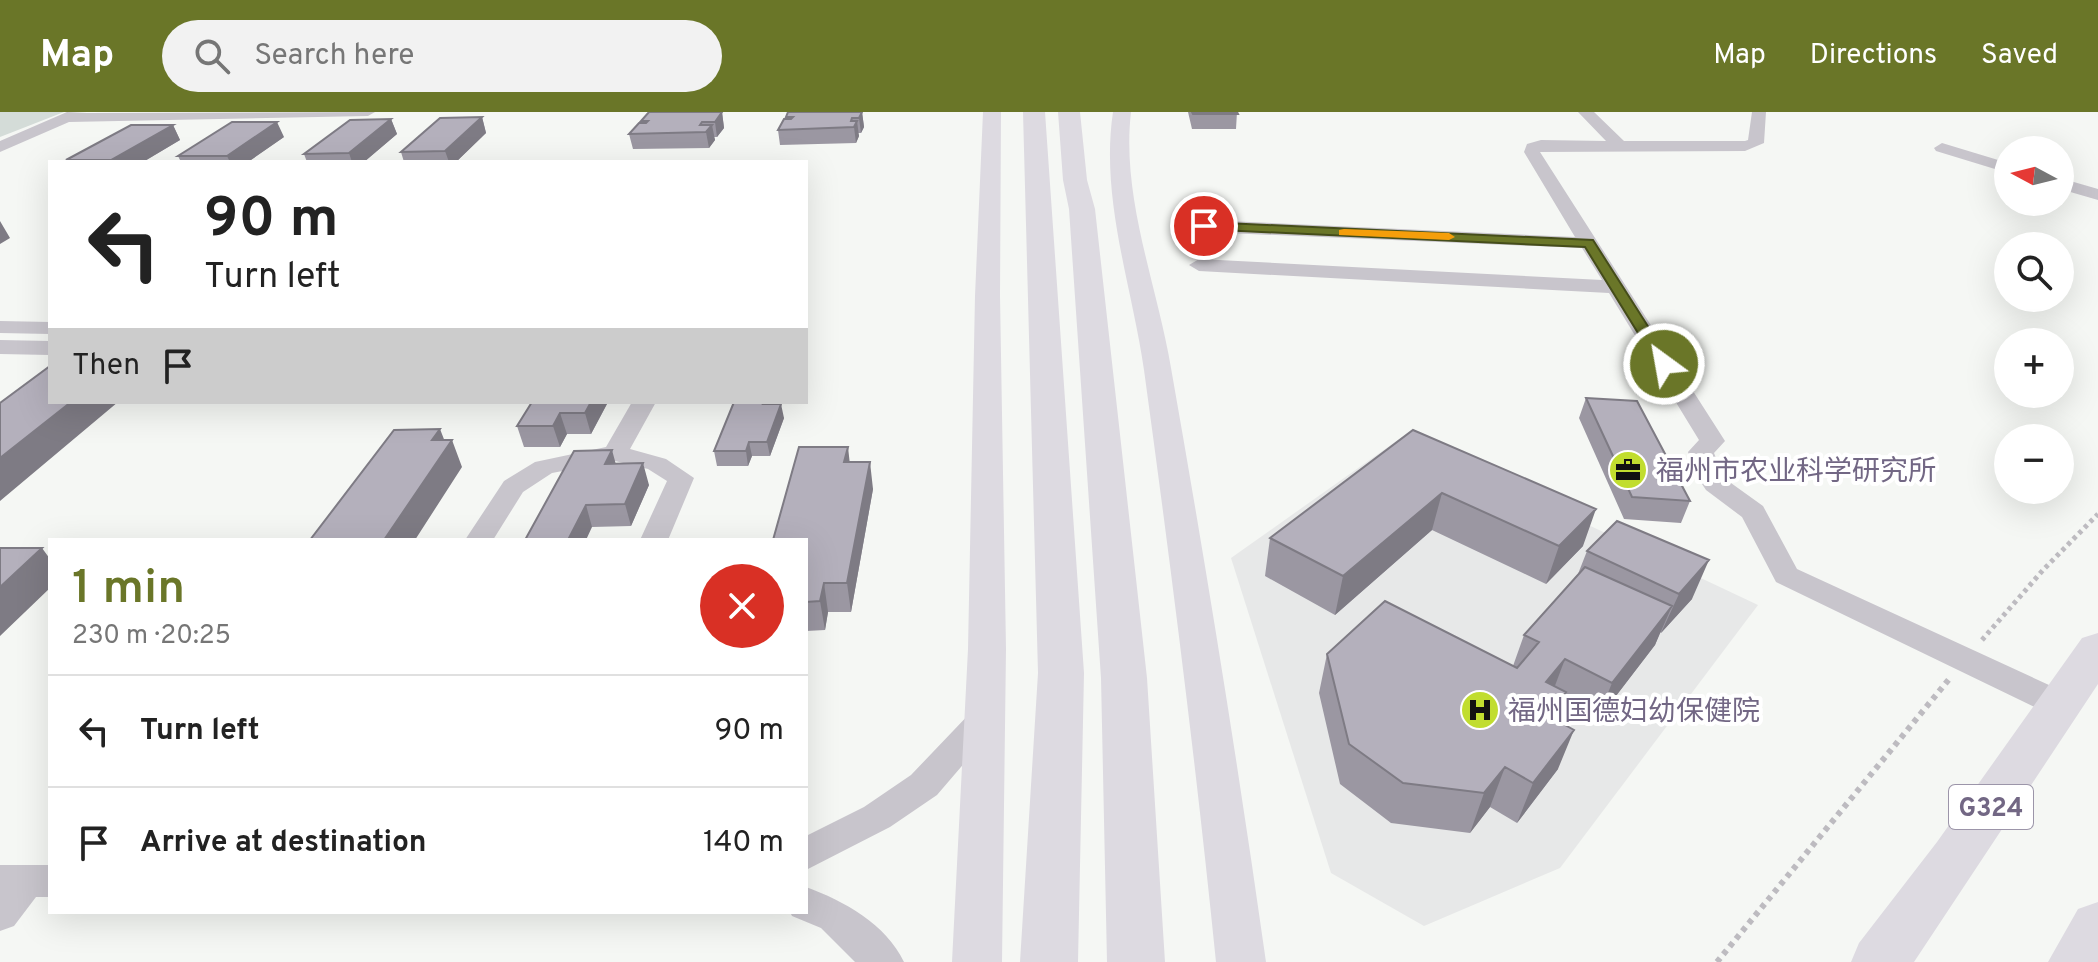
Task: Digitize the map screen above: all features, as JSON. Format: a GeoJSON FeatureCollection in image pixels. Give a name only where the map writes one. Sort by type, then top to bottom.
{"type":"FeatureCollection","features":[{"type":"Feature","properties":{"kind":"highway"},"geometry":{"type":"LineString","coordinates":[[1069,112],[1084,190],[1124,678],[1136,962]]}},
{"type":"Feature","properties":{"kind":"highway"},"geometry":{"type":"LineString","coordinates":[[1002,115],[1038,181],[1061,673],[1049,962]]}},
{"type":"Feature","properties":{"kind":"highway"},"geometry":{"type":"LineString","coordinates":[[1002,115],[1053,504]]}},
{"type":"Feature","properties":{"kind":"highway"},"geometry":{"type":"LineString","coordinates":[[1084,190],[1098,120]]}},
{"type":"Feature","properties":{"kind":"highway","name":"G324"},"geometry":{"type":"LineString","coordinates":[[1880,962],[2098,649]]}},
{"type":"Feature","properties":{"kind":"highway"},"geometry":{"type":"LineString","coordinates":[[2077,962],[2098,927]]}},
{"type":"Feature","properties":{"kind":"main road"},"geometry":{"type":"LineString","coordinates":[[1122,112],[1117,136],[1157,367],[1228,852],[1241,962]]}},
{"type":"Feature","properties":{"kind":"main road"},"geometry":{"type":"LineString","coordinates":[[977,962],[986,718],[990,192],[1002,115]]}},
{"type":"Feature","properties":{"kind":"main road"},"geometry":{"type":"LineString","coordinates":[[1098,120],[1119,148]]}},
{"type":"Feature","properties":{"kind":"street"},"geometry":{"type":"LineString","coordinates":[[0,147],[73,115],[368,112]]}},
{"type":"Feature","properties":{"kind":"street"},"geometry":{"type":"LineString","coordinates":[[1585,112],[1621,146]]}},
{"type":"Feature","properties":{"kind":"street"},"geometry":{"type":"LineString","coordinates":[[1759,112],[1756,143],[1745,146],[1533,147],[1532,152],[1712,441],[1701,452],[1707,472],[1726,494],[1753,512],[1786,575],[2061,705]]}},
{"type":"Feature","properties":{"kind":"street"},"geometry":{"type":"LineString","coordinates":[[1942,148],[1994,164]]}},
{"type":"Feature","properties":{"kind":"street"},"geometry":{"type":"LineString","coordinates":[[2074,187],[2098,195]]}},
{"type":"Feature","properties":{"kind":"street"},"geometry":{"type":"LineString","coordinates":[[1204,226],[1589,243]]}},
{"type":"Feature","properties":{"kind":"street"},"geometry":{"type":"LineString","coordinates":[[1199,265],[1616,287]]}},
{"type":"Feature","properties":{"kind":"street"},"geometry":{"type":"LineString","coordinates":[[0,327],[48,328]]}},
{"type":"Feature","properties":{"kind":"street"},"geometry":{"type":"LineString","coordinates":[[0,347],[48,348]]}},
{"type":"Feature","properties":{"kind":"street"},"geometry":{"type":"LineString","coordinates":[[615,453],[643,404]]}},
{"type":"Feature","properties":{"kind":"street"},"geometry":{"type":"LineString","coordinates":[[480,538],[513,487],[544,467],[615,453],[657,464],[681,478],[655,538]]}},
{"type":"Feature","properties":{"kind":"street"},"geometry":{"type":"LineString","coordinates":[[808,853],[877,817],[924,785],[986,718]]}},
{"type":"Feature","properties":{"kind":"street"},"geometry":{"type":"LineString","coordinates":[[0,914],[25,881]]}},
{"type":"Feature","properties":{"kind":"street"},"geometry":{"type":"LineString","coordinates":[[808,905],[835,916],[883,962]]}},
{"type":"Feature","properties":{"kind":"path"},"geometry":{"type":"LineString","coordinates":[[1717,962],[1965,660],[2044,569],[2098,514]]}},
{"type":"Feature","properties":{"kind":"shaded area"},"geometry":{"type":"Polygon","coordinates":[[[0,112],[64,112],[0,137],[0,112]]]}},
{"type":"Feature","properties":{"kind":"shaded area","name":"福州国德妇幼保健院"},"geometry":{"type":"Polygon","coordinates":[[[1402,437],[1758,605],[1560,868],[1424,926],[1331,873],[1231,558],[1402,437]]]}},
{"type":"Feature","properties":{"kind":"building"},"geometry":{"type":"Polygon","coordinates":[[[649,112],[722,112],[715,122],[702,122],[700,125],[712,125],[706,132],[629,134],[639,123],[648,121],[641,121],[649,112]]]}},
{"type":"Feature","properties":{"kind":"building"},"geometry":{"type":"Polygon","coordinates":[[[788,112],[862,112],[859,118],[852,118],[851,121],[857,121],[854,127],[778,130],[784,119],[793,117],[786,117],[788,112]]]}},
{"type":"Feature","properties":{"kind":"building"},"geometry":{"type":"Polygon","coordinates":[[[1237,112],[1238,114],[1193,114],[1237,112]]]}},
{"type":"Feature","properties":{"kind":"building"},"geometry":{"type":"Polygon","coordinates":[[[482,117],[445,151],[401,152],[440,118],[482,117]]]}},
{"type":"Feature","properties":{"kind":"building"},"geometry":{"type":"Polygon","coordinates":[[[391,119],[349,153],[304,154],[350,120],[391,119]]]}},
{"type":"Feature","properties":{"kind":"building"},"geometry":{"type":"Polygon","coordinates":[[[232,122],[277,122],[227,156],[178,156],[232,122]]]}},
{"type":"Feature","properties":{"kind":"building"},"geometry":{"type":"Polygon","coordinates":[[[131,125],[173,125],[111,160],[66,160],[131,125]]]}},
{"type":"Feature","properties":{"kind":"building"},"geometry":{"type":"Polygon","coordinates":[[[48,367],[48,404],[68,404],[0,458],[0,403],[48,367]]]}},
{"type":"Feature","properties":{"kind":"building"},"geometry":{"type":"Polygon","coordinates":[[[1586,398],[1637,401],[1690,501],[1632,497],[1586,398]]]}},
{"type":"Feature","properties":{"kind":"building"},"geometry":{"type":"Polygon","coordinates":[[[531,404],[590,404],[585,413],[560,413],[553,426],[517,426],[531,404]]]}},
{"type":"Feature","properties":{"kind":"building"},"geometry":{"type":"Polygon","coordinates":[[[733,404],[781,404],[767,442],[749,442],[746,451],[714,451],[733,404]]]}},
{"type":"Feature","properties":{"kind":"building"},"geometry":{"type":"Polygon","coordinates":[[[440,429],[432,440],[452,440],[385,538],[312,538],[394,430],[440,429]]]}},
{"type":"Feature","properties":{"kind":"building"},"geometry":{"type":"Polygon","coordinates":[[[1413,430],[1596,509],[1559,546],[1442,493],[1343,576],[1270,538],[1413,430]]]}},
{"type":"Feature","properties":{"kind":"building"},"geometry":{"type":"Polygon","coordinates":[[[799,447],[848,447],[844,462],[870,462],[847,583],[824,583],[820,601],[808,602],[808,538],[774,538],[799,447]]]}},
{"type":"Feature","properties":{"kind":"building"},"geometry":{"type":"Polygon","coordinates":[[[612,450],[605,464],[643,463],[625,504],[586,505],[569,538],[526,538],[574,451],[612,450]]]}},
{"type":"Feature","properties":{"kind":"building"},"geometry":{"type":"Polygon","coordinates":[[[1617,521],[1709,560],[1679,594],[1587,551],[1617,521]]]}},
{"type":"Feature","properties":{"kind":"building"},"geometry":{"type":"Polygon","coordinates":[[[0,548],[42,548],[0,587],[0,548]]]}},
{"type":"Feature","properties":{"kind":"building"},"geometry":{"type":"Polygon","coordinates":[[[1585,567],[1672,606],[1612,683],[1565,659],[1546,682],[1566,692],[1547,715],[1574,730],[1533,783],[1505,767],[1484,793],[1403,783],[1349,744],[1327,654],[1385,601],[1517,668],[1539,642],[1524,635],[1585,567]]]}},
{"type":"Feature","properties":{"kind":"slow traffic"},"geometry":{"type":"LineString","coordinates":[[1344,232],[1449,237]]}},
{"type":"Feature","properties":{"kind":"place","name":"福州市农业科学研究所"},"geometry":{"type":"Point","coordinates":[1628,470]}},
{"type":"Feature","properties":{"kind":"place","name":"福州国德妇幼保健院"},"geometry":{"type":"Point","coordinates":[1480,710]}},
{"type":"Feature","properties":{"kind":"route"},"geometry":{"type":"LineString","coordinates":[[1204,226],[1589,243],[1664,364]]}}]}
